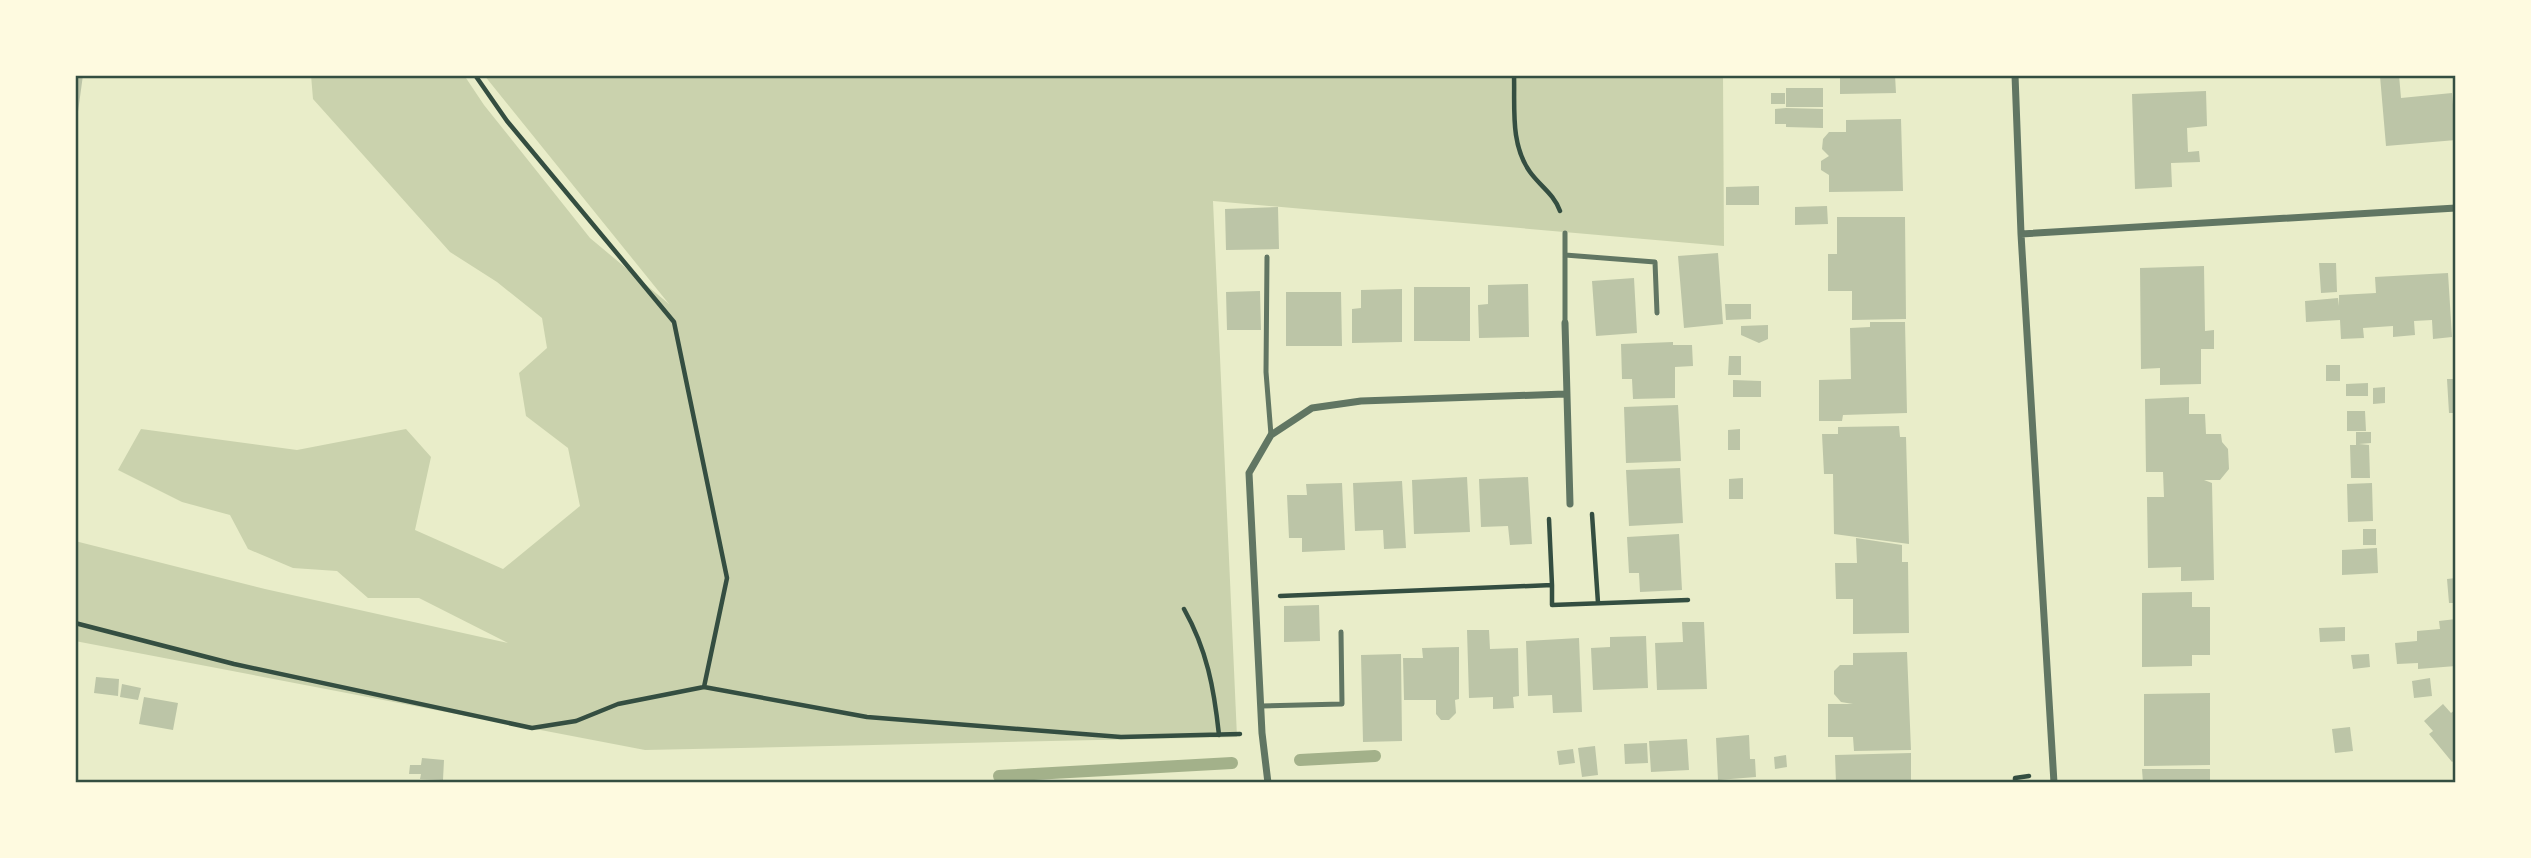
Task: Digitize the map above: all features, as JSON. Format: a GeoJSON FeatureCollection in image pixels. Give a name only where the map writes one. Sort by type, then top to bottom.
{"type":"FeatureCollection","features":[{"type":"Feature","properties":{"kind":"street"},"geometry":{"type":"LineString","coordinates":[[2015,75],[2021,234],[2054,783]]}},
{"type":"Feature","properties":{"kind":"street"},"geometry":{"type":"LineString","coordinates":[[2021,234],[2456,208]]}},
{"type":"Feature","properties":{"kind":"street"},"geometry":{"type":"LineString","coordinates":[[1565,323],[1570,504]]}},
{"type":"Feature","properties":{"kind":"street"},"geometry":{"type":"LineString","coordinates":[[1268,783],[1262,733],[1249,473],[1271,435],[1312,408],[1362,401],[1566,394]]}},
{"type":"Feature","properties":{"kind":"lane"},"geometry":{"type":"LineString","coordinates":[[1565,233],[1565,323]]}},
{"type":"Feature","properties":{"kind":"lane"},"geometry":{"type":"LineString","coordinates":[[1565,255],[1655,262],[1657,313]]}},
{"type":"Feature","properties":{"kind":"lane"},"geometry":{"type":"LineString","coordinates":[[1267,257],[1266,372],[1271,435]]}},
{"type":"Feature","properties":{"kind":"lane"},"geometry":{"type":"LineString","coordinates":[[1261,706],[1342,704],[1341,632]]}},
{"type":"Feature","properties":{"kind":"path"},"geometry":{"type":"LineString","coordinates":[[475,75],[507,121],[674,322],[727,578],[704,687]]}},
{"type":"Feature","properties":{"kind":"path"},"geometry":{"type":"LineString","coordinates":[[1514,75],[1515,139],[1529,171],[1556,200],[1565,233]]}},
{"type":"Feature","properties":{"kind":"path"},"geometry":{"type":"LineString","coordinates":[[1598,603],[1594,515],[1570,504],[1549,518],[1552,605],[1688,600]]}},
{"type":"Feature","properties":{"kind":"path"},"geometry":{"type":"LineString","coordinates":[[1255,597],[1552,585]]}},
{"type":"Feature","properties":{"kind":"path"},"geometry":{"type":"LineString","coordinates":[[1184,609],[1200,639],[1213,678],[1219,735]]}},
{"type":"Feature","properties":{"kind":"path"},"geometry":{"type":"LineString","coordinates":[[75,623],[234,664],[532,728],[576,721],[618,704],[704,687],[867,717],[1121,737],[1262,733]]}},
{"type":"Feature","properties":{"kind":"green space"},"geometry":{"type":"Polygon","coordinates":[[[311,75],[464,75],[484,105],[590,238],[669,304],[484,75],[1723,75],[1724,246],[1213,201],[1237,737],[645,750],[75,641],[75,541],[265,589],[508,643],[419,598],[368,598],[337,571],[293,568],[248,549],[230,515],[182,502],[118,470],[141,429],[297,450],[406,429],[431,457],[415,530],[503,569],[580,506],[568,448],[526,416],[519,373],[547,348],[542,318],[497,282],[450,252],[313,99],[311,75]]]}},
{"type":"Feature","properties":{"kind":"building"},"geometry":{"type":"Polygon","coordinates":[[[75,75],[83,75],[77,119],[75,119],[75,75]]]}},
{"type":"Feature","properties":{"kind":"building"},"geometry":{"type":"Polygon","coordinates":[[[1840,75],[1895,75],[1896,93],[1840,94],[1840,75]]]}},
{"type":"Feature","properties":{"kind":"building"},"geometry":{"type":"Polygon","coordinates":[[[2399,75],[2401,98],[2452,93],[2456,140],[2386,146],[2380,76],[2399,75]]]}},
{"type":"Feature","properties":{"kind":"building"},"geometry":{"type":"Polygon","coordinates":[[[1786,88],[1823,88],[1823,107],[1786,107],[1786,88]]]}},
{"type":"Feature","properties":{"kind":"building"},"geometry":{"type":"Polygon","coordinates":[[[2206,91],[2207,126],[2187,128],[2188,152],[2199,151],[2200,162],[2171,163],[2172,187],[2135,189],[2132,94],[2206,91]]]}},
{"type":"Feature","properties":{"kind":"building"},"geometry":{"type":"Polygon","coordinates":[[[1771,93],[1785,93],[1785,104],[1771,104],[1771,93]]]}},
{"type":"Feature","properties":{"kind":"building"},"geometry":{"type":"Polygon","coordinates":[[[1775,109],[1823,109],[1823,128],[1775,124],[1775,109]]]}},
{"type":"Feature","properties":{"kind":"building"},"geometry":{"type":"Polygon","coordinates":[[[1901,119],[1903,191],[1829,192],[1829,175],[1821,170],[1821,161],[1829,156],[1822,149],[1823,139],[1829,132],[1846,132],[1846,120],[1901,119]]]}},
{"type":"Feature","properties":{"kind":"building"},"geometry":{"type":"Polygon","coordinates":[[[1759,186],[1759,205],[1726,205],[1726,187],[1759,186]]]}},
{"type":"Feature","properties":{"kind":"building"},"geometry":{"type":"Polygon","coordinates":[[[1827,206],[1828,224],[1795,225],[1795,207],[1827,206]]]}},
{"type":"Feature","properties":{"kind":"building"},"geometry":{"type":"Polygon","coordinates":[[[1278,207],[1279,249],[1226,250],[1225,209],[1278,207]]]}},
{"type":"Feature","properties":{"kind":"building"},"geometry":{"type":"Polygon","coordinates":[[[1837,217],[1905,217],[1906,319],[1852,320],[1852,291],[1828,291],[1828,254],[1837,254],[1837,217]]]}},
{"type":"Feature","properties":{"kind":"building"},"geometry":{"type":"Polygon","coordinates":[[[1718,253],[1723,324],[1684,328],[1678,256],[1718,253]]]}},
{"type":"Feature","properties":{"kind":"building"},"geometry":{"type":"Polygon","coordinates":[[[2319,263],[2336,263],[2337,292],[2321,293],[2319,263]]]}},
{"type":"Feature","properties":{"kind":"building"},"geometry":{"type":"Polygon","coordinates":[[[2204,266],[2205,331],[2214,330],[2214,349],[2201,349],[2201,384],[2160,385],[2160,368],[2141,369],[2140,268],[2204,266]]]}},
{"type":"Feature","properties":{"kind":"building"},"geometry":{"type":"Polygon","coordinates":[[[2448,273],[2452,337],[2433,339],[2432,320],[2414,321],[2415,335],[2393,337],[2393,326],[2363,328],[2364,338],[2341,339],[2340,320],[2306,322],[2305,301],[2338,298],[2339,306],[2339,295],[2376,293],[2375,277],[2448,273]]]}},
{"type":"Feature","properties":{"kind":"building"},"geometry":{"type":"Polygon","coordinates":[[[1634,278],[1637,333],[1596,336],[1592,281],[1634,278]]]}},
{"type":"Feature","properties":{"kind":"building"},"geometry":{"type":"Polygon","coordinates":[[[1528,284],[1529,337],[1479,338],[1478,305],[1488,304],[1488,285],[1528,284]]]}},
{"type":"Feature","properties":{"kind":"building"},"geometry":{"type":"Polygon","coordinates":[[[1414,287],[1470,287],[1470,341],[1414,341],[1414,287]]]}},
{"type":"Feature","properties":{"kind":"building"},"geometry":{"type":"Polygon","coordinates":[[[1402,289],[1402,342],[1352,343],[1352,309],[1361,308],[1361,290],[1402,289]]]}},
{"type":"Feature","properties":{"kind":"building"},"geometry":{"type":"Polygon","coordinates":[[[1260,291],[1261,330],[1227,330],[1226,292],[1260,291]]]}},
{"type":"Feature","properties":{"kind":"building"},"geometry":{"type":"Polygon","coordinates":[[[1286,292],[1341,292],[1342,346],[1286,346],[1286,292]]]}},
{"type":"Feature","properties":{"kind":"building"},"geometry":{"type":"Polygon","coordinates":[[[1725,304],[1751,304],[1751,319],[1726,320],[1725,304]]]}},
{"type":"Feature","properties":{"kind":"building"},"geometry":{"type":"Polygon","coordinates":[[[1870,322],[1905,322],[1907,413],[1843,415],[1842,421],[1819,421],[1819,380],[1851,379],[1850,328],[1870,327],[1870,322]]]}},
{"type":"Feature","properties":{"kind":"building"},"geometry":{"type":"Polygon","coordinates":[[[1768,325],[1768,339],[1759,343],[1741,335],[1741,326],[1768,325]]]}},
{"type":"Feature","properties":{"kind":"building"},"geometry":{"type":"Polygon","coordinates":[[[1673,342],[1673,345],[1692,345],[1693,366],[1675,367],[1675,398],[1633,399],[1632,379],[1622,379],[1621,344],[1673,342]]]}},
{"type":"Feature","properties":{"kind":"building"},"geometry":{"type":"Polygon","coordinates":[[[1729,356],[1741,356],[1741,375],[1728,375],[1729,356]]]}},
{"type":"Feature","properties":{"kind":"building"},"geometry":{"type":"Polygon","coordinates":[[[2326,365],[2340,365],[2340,381],[2326,381],[2326,365]]]}},
{"type":"Feature","properties":{"kind":"building"},"geometry":{"type":"Polygon","coordinates":[[[2447,379],[2456,379],[2456,413],[2449,413],[2447,379]]]}},
{"type":"Feature","properties":{"kind":"building"},"geometry":{"type":"Polygon","coordinates":[[[1733,380],[1761,381],[1761,397],[1733,397],[1733,380]]]}},
{"type":"Feature","properties":{"kind":"building"},"geometry":{"type":"Polygon","coordinates":[[[2368,383],[2368,396],[2346,396],[2346,384],[2368,383]]]}},
{"type":"Feature","properties":{"kind":"building"},"geometry":{"type":"Polygon","coordinates":[[[2385,387],[2385,403],[2373,404],[2373,388],[2385,387]]]}},
{"type":"Feature","properties":{"kind":"building"},"geometry":{"type":"Polygon","coordinates":[[[2189,397],[2189,414],[2205,414],[2206,434],[2221,434],[2222,442],[2228,449],[2229,469],[2220,480],[2204,480],[2212,483],[2214,580],[2181,581],[2181,567],[2148,568],[2147,497],[2164,497],[2163,472],[2146,472],[2145,399],[2189,397]]]}},
{"type":"Feature","properties":{"kind":"building"},"geometry":{"type":"Polygon","coordinates":[[[1678,405],[1681,461],[1626,463],[1624,407],[1678,405]]]}},
{"type":"Feature","properties":{"kind":"building"},"geometry":{"type":"Polygon","coordinates":[[[2347,411],[2365,411],[2366,431],[2347,431],[2347,411]]]}},
{"type":"Feature","properties":{"kind":"building"},"geometry":{"type":"Polygon","coordinates":[[[1899,426],[1900,437],[1906,437],[1909,544],[1834,534],[1833,474],[1824,474],[1822,434],[1838,434],[1838,427],[1899,426]]]}},
{"type":"Feature","properties":{"kind":"building"},"geometry":{"type":"Polygon","coordinates":[[[1740,429],[1740,450],[1728,450],[1728,430],[1740,429]]]}},
{"type":"Feature","properties":{"kind":"building"},"geometry":{"type":"Polygon","coordinates":[[[2356,432],[2371,432],[2371,443],[2359,444],[2369,445],[2370,478],[2351,478],[2350,445],[2356,445],[2356,432]]]}},
{"type":"Feature","properties":{"kind":"building"},"geometry":{"type":"Polygon","coordinates":[[[1680,468],[1683,523],[1629,526],[1626,470],[1680,468]]]}},
{"type":"Feature","properties":{"kind":"building"},"geometry":{"type":"Polygon","coordinates":[[[1467,477],[1470,532],[1414,534],[1412,480],[1467,477]]]}},
{"type":"Feature","properties":{"kind":"building"},"geometry":{"type":"Polygon","coordinates":[[[1528,477],[1532,544],[1510,545],[1508,526],[1481,527],[1479,479],[1528,477]]]}},
{"type":"Feature","properties":{"kind":"building"},"geometry":{"type":"Polygon","coordinates":[[[1743,478],[1743,499],[1729,499],[1729,479],[1743,478]]]}},
{"type":"Feature","properties":{"kind":"building"},"geometry":{"type":"Polygon","coordinates":[[[1402,481],[1406,548],[1384,549],[1383,530],[1355,531],[1353,483],[1402,481]]]}},
{"type":"Feature","properties":{"kind":"building"},"geometry":{"type":"Polygon","coordinates":[[[1342,483],[1345,550],[1302,552],[1302,538],[1289,538],[1287,495],[1307,495],[1306,484],[1342,483]]]}},
{"type":"Feature","properties":{"kind":"building"},"geometry":{"type":"Polygon","coordinates":[[[2372,483],[2373,521],[2348,522],[2347,484],[2372,483]]]}},
{"type":"Feature","properties":{"kind":"building"},"geometry":{"type":"Polygon","coordinates":[[[2363,529],[2376,529],[2376,545],[2363,545],[2363,529]]]}},
{"type":"Feature","properties":{"kind":"building"},"geometry":{"type":"Polygon","coordinates":[[[1679,534],[1682,590],[1640,592],[1639,573],[1629,573],[1627,537],[1679,534]]]}},
{"type":"Feature","properties":{"kind":"building"},"geometry":{"type":"Polygon","coordinates":[[[1856,538],[1902,545],[1902,562],[1908,562],[1909,633],[1853,634],[1853,599],[1836,599],[1835,563],[1857,563],[1856,538]]]}},
{"type":"Feature","properties":{"kind":"building"},"geometry":{"type":"Polygon","coordinates":[[[2377,548],[2378,573],[2342,575],[2342,550],[2377,548]]]}},
{"type":"Feature","properties":{"kind":"building"},"geometry":{"type":"Polygon","coordinates":[[[2456,578],[2456,603],[2449,603],[2447,579],[2456,578]]]}},
{"type":"Feature","properties":{"kind":"building"},"geometry":{"type":"Polygon","coordinates":[[[2192,592],[2192,607],[2210,607],[2210,655],[2192,655],[2192,666],[2142,667],[2142,593],[2192,592]]]}},
{"type":"Feature","properties":{"kind":"building"},"geometry":{"type":"Polygon","coordinates":[[[1319,605],[1320,641],[1284,642],[1284,606],[1319,605]]]}},
{"type":"Feature","properties":{"kind":"building"},"geometry":{"type":"Polygon","coordinates":[[[2456,619],[2456,666],[2418,669],[2418,663],[2397,664],[2395,643],[2417,641],[2417,631],[2440,629],[2439,621],[2456,619]]]}},
{"type":"Feature","properties":{"kind":"building"},"geometry":{"type":"Polygon","coordinates":[[[1682,622],[1704,622],[1707,689],[1657,690],[1655,643],[1683,642],[1682,622]]]}},
{"type":"Feature","properties":{"kind":"building"},"geometry":{"type":"Polygon","coordinates":[[[2345,627],[2345,641],[2320,642],[2319,628],[2345,627]]]}},
{"type":"Feature","properties":{"kind":"building"},"geometry":{"type":"Polygon","coordinates":[[[1467,630],[1489,630],[1490,649],[1518,648],[1519,696],[1513,697],[1514,708],[1493,709],[1493,697],[1469,698],[1467,630]]]}},
{"type":"Feature","properties":{"kind":"building"},"geometry":{"type":"Polygon","coordinates":[[[1646,636],[1648,688],[1593,690],[1591,648],[1610,647],[1610,637],[1646,636]]]}},
{"type":"Feature","properties":{"kind":"building"},"geometry":{"type":"Polygon","coordinates":[[[1579,638],[1582,712],[1553,713],[1552,695],[1528,696],[1526,641],[1579,638]]]}},
{"type":"Feature","properties":{"kind":"building"},"geometry":{"type":"Polygon","coordinates":[[[1459,647],[1459,699],[1455,700],[1456,713],[1449,720],[1441,720],[1436,714],[1436,700],[1404,700],[1403,658],[1423,658],[1422,648],[1459,647]]]}},
{"type":"Feature","properties":{"kind":"building"},"geometry":{"type":"Polygon","coordinates":[[[1907,652],[1911,750],[1854,751],[1853,737],[1828,737],[1828,704],[1853,704],[1841,702],[1834,694],[1834,671],[1840,665],[1853,665],[1853,653],[1907,652]]]}},
{"type":"Feature","properties":{"kind":"building"},"geometry":{"type":"Polygon","coordinates":[[[1401,654],[1402,741],[1363,742],[1361,655],[1401,654]]]}},
{"type":"Feature","properties":{"kind":"building"},"geometry":{"type":"Polygon","coordinates":[[[2369,654],[2370,667],[2353,669],[2351,655],[2369,654]]]}},
{"type":"Feature","properties":{"kind":"building"},"geometry":{"type":"Polygon","coordinates":[[[96,677],[119,679],[118,696],[94,693],[96,677]]]}},
{"type":"Feature","properties":{"kind":"building"},"geometry":{"type":"Polygon","coordinates":[[[2430,678],[2432,696],[2414,698],[2412,681],[2430,678]]]}},
{"type":"Feature","properties":{"kind":"building"},"geometry":{"type":"Polygon","coordinates":[[[122,684],[141,688],[138,700],[120,697],[122,684]]]}},
{"type":"Feature","properties":{"kind":"building"},"geometry":{"type":"Polygon","coordinates":[[[2210,693],[2210,765],[2144,766],[2144,694],[2210,693]]]}},
{"type":"Feature","properties":{"kind":"building"},"geometry":{"type":"Polygon","coordinates":[[[144,697],[178,703],[173,730],[139,724],[144,697]]]}},
{"type":"Feature","properties":{"kind":"building"},"geometry":{"type":"Polygon","coordinates":[[[2443,704],[2451,713],[2456,709],[2456,759],[2452,762],[2429,734],[2433,731],[2424,721],[2443,704]]]}},
{"type":"Feature","properties":{"kind":"building"},"geometry":{"type":"Polygon","coordinates":[[[2350,727],[2353,751],[2335,753],[2332,729],[2350,727]]]}},
{"type":"Feature","properties":{"kind":"building"},"geometry":{"type":"Polygon","coordinates":[[[1749,735],[1750,759],[1755,759],[1756,777],[1718,780],[1716,738],[1749,735]]]}},
{"type":"Feature","properties":{"kind":"building"},"geometry":{"type":"Polygon","coordinates":[[[1687,739],[1689,770],[1651,772],[1649,741],[1687,739]]]}},
{"type":"Feature","properties":{"kind":"building"},"geometry":{"type":"Polygon","coordinates":[[[1647,743],[1648,763],[1625,764],[1624,744],[1647,743]]]}},
{"type":"Feature","properties":{"kind":"building"},"geometry":{"type":"Polygon","coordinates":[[[1595,746],[1598,775],[1582,777],[1578,748],[1595,746]]]}},
{"type":"Feature","properties":{"kind":"building"},"geometry":{"type":"Polygon","coordinates":[[[1573,749],[1575,763],[1559,765],[1557,751],[1573,749]]]}},
{"type":"Feature","properties":{"kind":"building"},"geometry":{"type":"Polygon","coordinates":[[[1911,753],[1911,783],[1836,783],[1835,755],[1911,753]]]}},
{"type":"Feature","properties":{"kind":"building"},"geometry":{"type":"Polygon","coordinates":[[[1786,755],[1787,767],[1775,769],[1774,757],[1786,755]]]}},
{"type":"Feature","properties":{"kind":"building"},"geometry":{"type":"Polygon","coordinates":[[[422,758],[444,760],[443,780],[420,779],[421,774],[409,774],[410,765],[421,765],[422,758]]]}},
{"type":"Feature","properties":{"kind":"building"},"geometry":{"type":"Polygon","coordinates":[[[2142,769],[2210,769],[2210,783],[2143,783],[2142,769]]]}},
{"type":"Feature","properties":{"kind":"waterway"},"geometry":{"type":"LineString","coordinates":[[1300,760],[1375,756]]}},
{"type":"Feature","properties":{"kind":"waterway"},"geometry":{"type":"LineString","coordinates":[[999,776],[1232,763]]}}]}
